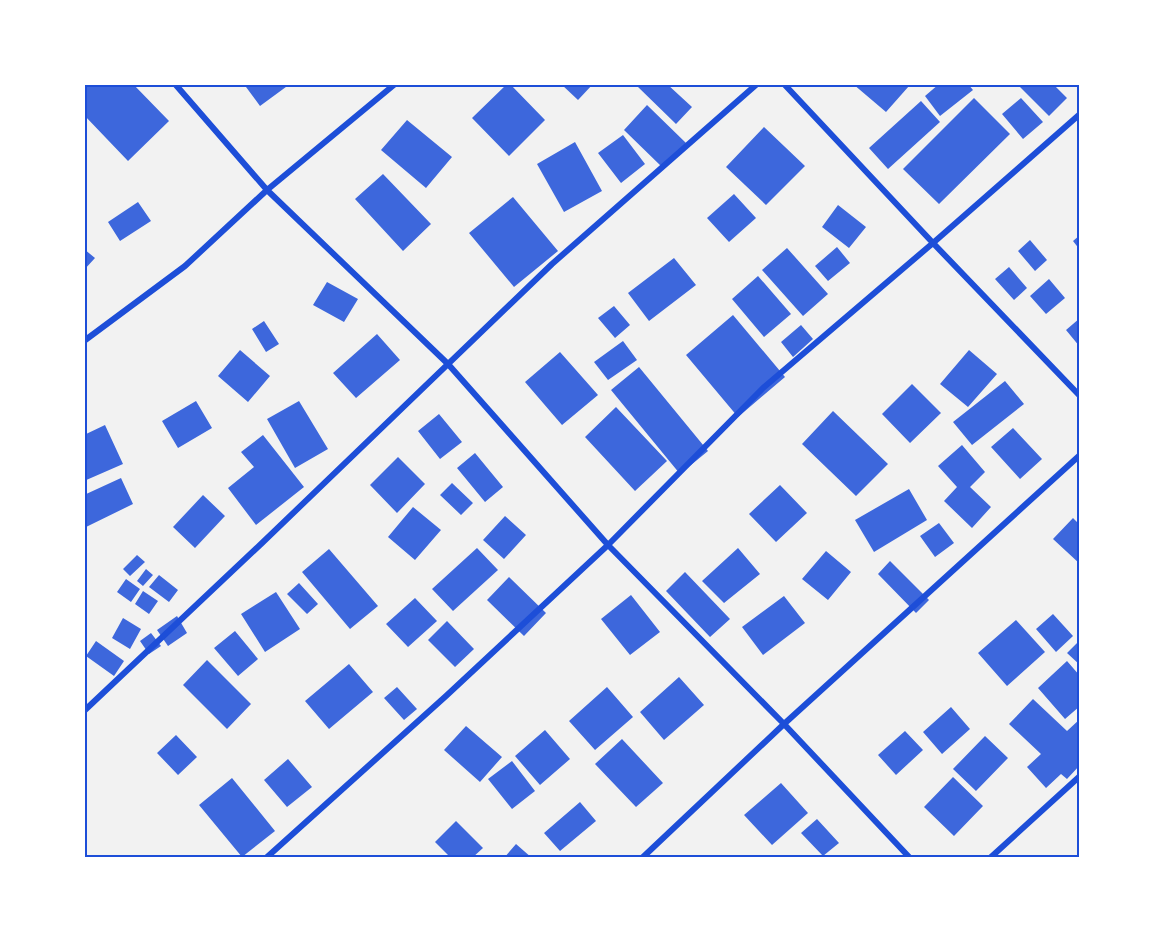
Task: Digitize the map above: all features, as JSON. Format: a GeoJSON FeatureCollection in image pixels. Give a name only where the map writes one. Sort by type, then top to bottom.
{"type":"FeatureCollection","features":[{"type":"Feature","properties":{"kind":"street"},"geometry":{"type":"LineString","coordinates":[[175,84],[267,190],[448,364],[608,545],[784,724],[910,858]]}},
{"type":"Feature","properties":{"kind":"street"},"geometry":{"type":"LineString","coordinates":[[84,341],[184,266],[267,190],[395,84]]}},
{"type":"Feature","properties":{"kind":"street"},"geometry":{"type":"LineString","coordinates":[[84,711],[552,264],[757,84]]}},
{"type":"Feature","properties":{"kind":"street"},"geometry":{"type":"LineString","coordinates":[[784,84],[1080,396]]}},
{"type":"Feature","properties":{"kind":"street"},"geometry":{"type":"LineString","coordinates":[[266,858],[608,545],[763,388],[1080,114]]}},
{"type":"Feature","properties":{"kind":"street"},"geometry":{"type":"LineString","coordinates":[[642,858],[784,724],[1080,455]]}},
{"type":"Feature","properties":{"kind":"street"},"geometry":{"type":"LineString","coordinates":[[990,858],[1080,776]]}},
{"type":"Feature","properties":{"kind":"building"},"geometry":{"type":"Polygon","coordinates":[[[84,84],[133,84],[169,121],[128,161],[84,115],[84,84]]]}},
{"type":"Feature","properties":{"kind":"building"},"geometry":{"type":"Polygon","coordinates":[[[250,84],[290,84],[260,106],[246,87],[250,84]]]}},
{"type":"Feature","properties":{"kind":"building"},"geometry":{"type":"Polygon","coordinates":[[[507,84],[510,84],[545,120],[509,156],[472,118],[507,84]]]}},
{"type":"Feature","properties":{"kind":"building"},"geometry":{"type":"Polygon","coordinates":[[[561,84],[593,84],[578,100],[561,84]]]}},
{"type":"Feature","properties":{"kind":"building"},"geometry":{"type":"Polygon","coordinates":[[[639,84],[667,84],[692,107],[676,124],[637,86],[639,84]]]}},
{"type":"Feature","properties":{"kind":"building"},"geometry":{"type":"Polygon","coordinates":[[[853,84],[908,84],[909,86],[886,112],[853,84]]]}},
{"type":"Feature","properties":{"kind":"building"},"geometry":{"type":"Polygon","coordinates":[[[939,84],[968,84],[973,90],[940,116],[925,96],[939,84]]]}},
{"type":"Feature","properties":{"kind":"building"},"geometry":{"type":"Polygon","coordinates":[[[1017,84],[1053,84],[1067,98],[1049,116],[1017,84]]]}},
{"type":"Feature","properties":{"kind":"building"},"geometry":{"type":"Polygon","coordinates":[[[974,98],[1010,134],[939,204],[903,169],[974,98]]]}},
{"type":"Feature","properties":{"kind":"building"},"geometry":{"type":"Polygon","coordinates":[[[1021,98],[1043,122],[1023,139],[1002,114],[1021,98]]]}},
{"type":"Feature","properties":{"kind":"building"},"geometry":{"type":"Polygon","coordinates":[[[921,101],[940,122],[888,169],[869,148],[921,101]]]}},
{"type":"Feature","properties":{"kind":"building"},"geometry":{"type":"Polygon","coordinates":[[[647,105],[686,143],[662,167],[624,130],[647,105]]]}},
{"type":"Feature","properties":{"kind":"building"},"geometry":{"type":"Polygon","coordinates":[[[407,120],[452,157],[426,188],[381,150],[407,120]]]}},
{"type":"Feature","properties":{"kind":"building"},"geometry":{"type":"Polygon","coordinates":[[[764,127],[805,166],[766,205],[726,167],[764,127]]]}},
{"type":"Feature","properties":{"kind":"building"},"geometry":{"type":"Polygon","coordinates":[[[623,135],[645,164],[621,183],[598,153],[623,135]]]}},
{"type":"Feature","properties":{"kind":"building"},"geometry":{"type":"Polygon","coordinates":[[[575,142],[602,191],[564,212],[537,164],[575,142]]]}},
{"type":"Feature","properties":{"kind":"building"},"geometry":{"type":"Polygon","coordinates":[[[383,174],[431,224],[403,251],[355,199],[383,174]]]}},
{"type":"Feature","properties":{"kind":"building"},"geometry":{"type":"Polygon","coordinates":[[[734,194],[756,218],[729,242],[707,218],[734,194]]]}},
{"type":"Feature","properties":{"kind":"building"},"geometry":{"type":"Polygon","coordinates":[[[513,197],[558,251],[514,287],[469,233],[513,197]]]}},
{"type":"Feature","properties":{"kind":"building"},"geometry":{"type":"Polygon","coordinates":[[[138,202],[151,221],[120,241],[108,222],[138,202]]]}},
{"type":"Feature","properties":{"kind":"building"},"geometry":{"type":"Polygon","coordinates":[[[838,205],[866,227],[849,248],[822,227],[838,205]]]}},
{"type":"Feature","properties":{"kind":"building"},"geometry":{"type":"Polygon","coordinates":[[[1080,235],[1080,250],[1073,241],[1080,235]]]}},
{"type":"Feature","properties":{"kind":"building"},"geometry":{"type":"Polygon","coordinates":[[[1030,240],[1047,260],[1035,271],[1018,251],[1030,240]]]}},
{"type":"Feature","properties":{"kind":"building"},"geometry":{"type":"Polygon","coordinates":[[[837,247],[850,263],[828,281],[815,266],[837,247]]]}},
{"type":"Feature","properties":{"kind":"building"},"geometry":{"type":"Polygon","coordinates":[[[787,248],[828,294],[803,316],[762,270],[787,248]]]}},
{"type":"Feature","properties":{"kind":"building"},"geometry":{"type":"Polygon","coordinates":[[[84,249],[95,258],[84,270],[84,249]]]}},
{"type":"Feature","properties":{"kind":"building"},"geometry":{"type":"Polygon","coordinates":[[[674,258],[696,285],[649,321],[628,293],[674,258]]]}},
{"type":"Feature","properties":{"kind":"building"},"geometry":{"type":"Polygon","coordinates":[[[1009,267],[1027,288],[1014,300],[995,279],[1009,267]]]}},
{"type":"Feature","properties":{"kind":"building"},"geometry":{"type":"Polygon","coordinates":[[[758,276],[791,314],[764,337],[732,299],[758,276]]]}},
{"type":"Feature","properties":{"kind":"building"},"geometry":{"type":"Polygon","coordinates":[[[1049,279],[1065,298],[1046,314],[1030,296],[1049,279]]]}},
{"type":"Feature","properties":{"kind":"building"},"geometry":{"type":"Polygon","coordinates":[[[327,282],[358,299],[344,322],[313,305],[327,282]]]}},
{"type":"Feature","properties":{"kind":"building"},"geometry":{"type":"Polygon","coordinates":[[[614,306],[630,325],[615,338],[598,318],[614,306]]]}},
{"type":"Feature","properties":{"kind":"building"},"geometry":{"type":"Polygon","coordinates":[[[733,315],[785,377],[738,417],[686,355],[733,315]]]}},
{"type":"Feature","properties":{"kind":"building"},"geometry":{"type":"Polygon","coordinates":[[[1080,318],[1080,347],[1066,330],[1080,318]]]}},
{"type":"Feature","properties":{"kind":"building"},"geometry":{"type":"Polygon","coordinates":[[[264,321],[279,344],[266,352],[252,329],[264,321]]]}},
{"type":"Feature","properties":{"kind":"building"},"geometry":{"type":"Polygon","coordinates":[[[801,325],[813,339],[793,357],[781,342],[801,325]]]}},
{"type":"Feature","properties":{"kind":"building"},"geometry":{"type":"Polygon","coordinates":[[[377,334],[400,360],[356,398],[333,373],[377,334]]]}},
{"type":"Feature","properties":{"kind":"building"},"geometry":{"type":"Polygon","coordinates":[[[623,341],[637,360],[608,380],[594,362],[623,341]]]}},
{"type":"Feature","properties":{"kind":"building"},"geometry":{"type":"Polygon","coordinates":[[[240,350],[270,376],[248,402],[218,376],[240,350]]]}},
{"type":"Feature","properties":{"kind":"building"},"geometry":{"type":"Polygon","coordinates":[[[969,350],[997,374],[968,407],[940,384],[969,350]]]}},
{"type":"Feature","properties":{"kind":"building"},"geometry":{"type":"Polygon","coordinates":[[[560,352],[598,395],[562,425],[525,382],[560,352]]]}},
{"type":"Feature","properties":{"kind":"building"},"geometry":{"type":"Polygon","coordinates":[[[639,367],[708,451],[680,474],[611,390],[639,367]]]}},
{"type":"Feature","properties":{"kind":"building"},"geometry":{"type":"Polygon","coordinates":[[[1005,381],[1024,404],[972,445],[953,422],[1005,381]]]}},
{"type":"Feature","properties":{"kind":"building"},"geometry":{"type":"Polygon","coordinates":[[[912,384],[941,413],[910,443],[882,414],[912,384]]]}},
{"type":"Feature","properties":{"kind":"building"},"geometry":{"type":"Polygon","coordinates":[[[196,401],[212,428],[178,448],[162,421],[196,401]]]}},
{"type":"Feature","properties":{"kind":"building"},"geometry":{"type":"Polygon","coordinates":[[[299,401],[328,449],[295,468],[267,419],[299,401]]]}},
{"type":"Feature","properties":{"kind":"building"},"geometry":{"type":"Polygon","coordinates":[[[616,407],[667,461],[635,491],[585,437],[616,407]]]}},
{"type":"Feature","properties":{"kind":"building"},"geometry":{"type":"Polygon","coordinates":[[[833,411],[888,464],[856,496],[802,444],[833,411]]]}},
{"type":"Feature","properties":{"kind":"building"},"geometry":{"type":"Polygon","coordinates":[[[439,414],[462,442],[440,459],[418,431],[439,414]]]}},
{"type":"Feature","properties":{"kind":"building"},"geometry":{"type":"Polygon","coordinates":[[[105,425],[123,464],[84,481],[84,435],[105,425]]]}},
{"type":"Feature","properties":{"kind":"building"},"geometry":{"type":"Polygon","coordinates":[[[1013,428],[1042,459],[1020,479],[991,447],[1013,428]]]}},
{"type":"Feature","properties":{"kind":"building"},"geometry":{"type":"Polygon","coordinates":[[[263,435],[304,487],[256,525],[228,488],[254,467],[241,452],[263,435]]]}},
{"type":"Feature","properties":{"kind":"building"},"geometry":{"type":"Polygon","coordinates":[[[962,445],[985,472],[970,487],[991,507],[972,528],[944,501],[957,487],[938,466],[962,445]]]}},
{"type":"Feature","properties":{"kind":"building"},"geometry":{"type":"Polygon","coordinates":[[[475,453],[503,487],[485,502],[457,468],[475,453]]]}},
{"type":"Feature","properties":{"kind":"building"},"geometry":{"type":"Polygon","coordinates":[[[398,457],[425,484],[397,513],[370,485],[398,457]]]}},
{"type":"Feature","properties":{"kind":"building"},"geometry":{"type":"Polygon","coordinates":[[[121,478],[133,504],[84,528],[84,495],[121,478]]]}},
{"type":"Feature","properties":{"kind":"building"},"geometry":{"type":"Polygon","coordinates":[[[452,483],[473,503],[461,515],[440,495],[452,483]]]}},
{"type":"Feature","properties":{"kind":"building"},"geometry":{"type":"Polygon","coordinates":[[[780,485],[807,513],[776,542],[749,514],[780,485]]]}},
{"type":"Feature","properties":{"kind":"building"},"geometry":{"type":"Polygon","coordinates":[[[909,489],[927,520],[874,552],[855,520],[909,489]]]}},
{"type":"Feature","properties":{"kind":"building"},"geometry":{"type":"Polygon","coordinates":[[[203,495],[225,516],[195,548],[173,527],[203,495]]]}},
{"type":"Feature","properties":{"kind":"building"},"geometry":{"type":"Polygon","coordinates":[[[413,507],[441,530],[415,560],[388,537],[413,507]]]}},
{"type":"Feature","properties":{"kind":"building"},"geometry":{"type":"Polygon","coordinates":[[[505,516],[526,535],[504,559],[483,540],[505,516]]]}},
{"type":"Feature","properties":{"kind":"building"},"geometry":{"type":"Polygon","coordinates":[[[1073,518],[1080,525],[1080,564],[1053,539],[1073,518]]]}},
{"type":"Feature","properties":{"kind":"building"},"geometry":{"type":"Polygon","coordinates":[[[939,523],[954,543],[935,557],[920,536],[939,523]]]}},
{"type":"Feature","properties":{"kind":"building"},"geometry":{"type":"Polygon","coordinates":[[[477,548],[498,570],[453,611],[432,589],[477,548]]]}},
{"type":"Feature","properties":{"kind":"building"},"geometry":{"type":"Polygon","coordinates":[[[738,548],[760,574],[724,603],[702,581],[738,548]]]}},
{"type":"Feature","properties":{"kind":"building"},"geometry":{"type":"Polygon","coordinates":[[[329,549],[378,606],[350,629],[302,572],[329,549]]]}},
{"type":"Feature","properties":{"kind":"building"},"geometry":{"type":"Polygon","coordinates":[[[826,551],[851,572],[828,600],[802,579],[826,551]]]}},
{"type":"Feature","properties":{"kind":"building"},"geometry":{"type":"Polygon","coordinates":[[[137,555],[145,562],[130,576],[123,569],[137,555]]]}},
{"type":"Feature","properties":{"kind":"building"},"geometry":{"type":"Polygon","coordinates":[[[890,561],[929,600],[916,613],[878,574],[890,561]]]}},
{"type":"Feature","properties":{"kind":"building"},"geometry":{"type":"Polygon","coordinates":[[[146,569],[153,575],[143,586],[137,581],[146,569]]]}},
{"type":"Feature","properties":{"kind":"building"},"geometry":{"type":"Polygon","coordinates":[[[685,572],[730,619],[710,637],[666,591],[685,572]]]}},
{"type":"Feature","properties":{"kind":"building"},"geometry":{"type":"Polygon","coordinates":[[[159,575],[178,590],[169,602],[149,587],[159,575]]]}},
{"type":"Feature","properties":{"kind":"building"},"geometry":{"type":"Polygon","coordinates":[[[509,577],[546,613],[524,636],[487,600],[509,577]]]}},
{"type":"Feature","properties":{"kind":"building"},"geometry":{"type":"Polygon","coordinates":[[[126,579],[140,589],[131,602],[117,592],[126,579]]]}},
{"type":"Feature","properties":{"kind":"building"},"geometry":{"type":"Polygon","coordinates":[[[299,583],[318,604],[307,614],[287,594],[299,583]]]}},
{"type":"Feature","properties":{"kind":"building"},"geometry":{"type":"Polygon","coordinates":[[[143,591],[158,601],[149,614],[135,604],[143,591]]]}},
{"type":"Feature","properties":{"kind":"building"},"geometry":{"type":"Polygon","coordinates":[[[276,592],[300,629],[265,652],[241,614],[276,592]]]}},
{"type":"Feature","properties":{"kind":"building"},"geometry":{"type":"Polygon","coordinates":[[[631,595],[660,632],[630,655],[601,619],[631,595]]]}},
{"type":"Feature","properties":{"kind":"building"},"geometry":{"type":"Polygon","coordinates":[[[784,596],[805,623],[763,655],[742,627],[784,596]]]}},
{"type":"Feature","properties":{"kind":"building"},"geometry":{"type":"Polygon","coordinates":[[[415,598],[437,621],[408,647],[386,624],[415,598]]]}},
{"type":"Feature","properties":{"kind":"building"},"geometry":{"type":"Polygon","coordinates":[[[1053,614],[1073,636],[1056,652],[1036,629],[1053,614]]]}},
{"type":"Feature","properties":{"kind":"building"},"geometry":{"type":"Polygon","coordinates":[[[177,616],[187,633],[168,646],[157,630],[177,616]]]}},
{"type":"Feature","properties":{"kind":"building"},"geometry":{"type":"Polygon","coordinates":[[[123,618],[141,629],[130,649],[112,638],[123,618]]]}},
{"type":"Feature","properties":{"kind":"building"},"geometry":{"type":"Polygon","coordinates":[[[1016,620],[1045,652],[1007,686],[978,653],[1016,620]]]}},
{"type":"Feature","properties":{"kind":"building"},"geometry":{"type":"Polygon","coordinates":[[[447,621],[474,649],[455,667],[428,640],[447,621]]]}},
{"type":"Feature","properties":{"kind":"building"},"geometry":{"type":"Polygon","coordinates":[[[235,631],[258,659],[238,676],[214,648],[235,631]]]}},
{"type":"Feature","properties":{"kind":"building"},"geometry":{"type":"Polygon","coordinates":[[[151,633],[161,646],[149,654],[140,641],[151,633]]]}},
{"type":"Feature","properties":{"kind":"building"},"geometry":{"type":"Polygon","coordinates":[[[1080,640],[1080,665],[1067,653],[1080,640]]]}},
{"type":"Feature","properties":{"kind":"building"},"geometry":{"type":"Polygon","coordinates":[[[96,641],[124,661],[114,676],[86,656],[96,641]]]}},
{"type":"Feature","properties":{"kind":"building"},"geometry":{"type":"Polygon","coordinates":[[[207,660],[251,704],[227,729],[183,685],[207,660]]]}},
{"type":"Feature","properties":{"kind":"building"},"geometry":{"type":"Polygon","coordinates":[[[1067,661],[1080,676],[1080,706],[1065,719],[1038,688],[1067,661]]]}},
{"type":"Feature","properties":{"kind":"building"},"geometry":{"type":"Polygon","coordinates":[[[349,664],[373,692],[329,729],[305,701],[349,664]]]}},
{"type":"Feature","properties":{"kind":"building"},"geometry":{"type":"Polygon","coordinates":[[[679,677],[704,705],[664,740],[640,712],[679,677]]]}},
{"type":"Feature","properties":{"kind":"building"},"geometry":{"type":"Polygon","coordinates":[[[397,687],[417,709],[404,720],[384,698],[397,687]]]}},
{"type":"Feature","properties":{"kind":"building"},"geometry":{"type":"Polygon","coordinates":[[[607,687],[633,717],[595,750],[569,721],[607,687]]]}},
{"type":"Feature","properties":{"kind":"building"},"geometry":{"type":"Polygon","coordinates":[[[1033,699],[1067,731],[1080,719],[1080,765],[1067,779],[1061,774],[1046,788],[1027,767],[1041,754],[1009,724],[1033,699]]]}},
{"type":"Feature","properties":{"kind":"building"},"geometry":{"type":"Polygon","coordinates":[[[951,707],[970,729],[942,754],[923,732],[951,707]]]}},
{"type":"Feature","properties":{"kind":"building"},"geometry":{"type":"Polygon","coordinates":[[[466,726],[502,757],[480,782],[444,750],[466,726]]]}},
{"type":"Feature","properties":{"kind":"building"},"geometry":{"type":"Polygon","coordinates":[[[545,730],[570,759],[540,785],[515,756],[545,730]]]}},
{"type":"Feature","properties":{"kind":"building"},"geometry":{"type":"Polygon","coordinates":[[[905,731],[923,750],[896,775],[878,755],[905,731]]]}},
{"type":"Feature","properties":{"kind":"building"},"geometry":{"type":"Polygon","coordinates":[[[176,735],[197,757],[178,775],[157,753],[176,735]]]}},
{"type":"Feature","properties":{"kind":"building"},"geometry":{"type":"Polygon","coordinates":[[[985,736],[1008,758],[976,791],[953,769],[985,736]]]}},
{"type":"Feature","properties":{"kind":"building"},"geometry":{"type":"Polygon","coordinates":[[[622,739],[663,783],[636,807],[595,764],[622,739]]]}},
{"type":"Feature","properties":{"kind":"building"},"geometry":{"type":"Polygon","coordinates":[[[288,759],[312,787],[287,807],[264,780],[288,759]]]}},
{"type":"Feature","properties":{"kind":"building"},"geometry":{"type":"Polygon","coordinates":[[[512,761],[535,791],[512,809],[488,779],[512,761]]]}},
{"type":"Feature","properties":{"kind":"building"},"geometry":{"type":"Polygon","coordinates":[[[953,777],[983,806],[954,836],[924,807],[953,777]]]}},
{"type":"Feature","properties":{"kind":"building"},"geometry":{"type":"Polygon","coordinates":[[[232,778],[275,831],[242,857],[199,805],[232,778]]]}},
{"type":"Feature","properties":{"kind":"building"},"geometry":{"type":"Polygon","coordinates":[[[781,783],[808,813],[772,845],[744,815],[781,783]]]}},
{"type":"Feature","properties":{"kind":"building"},"geometry":{"type":"Polygon","coordinates":[[[580,802],[596,821],[560,851],[544,833],[580,802]]]}},
{"type":"Feature","properties":{"kind":"building"},"geometry":{"type":"Polygon","coordinates":[[[817,819],[839,843],[823,856],[801,833],[817,819]]]}},
{"type":"Feature","properties":{"kind":"building"},"geometry":{"type":"Polygon","coordinates":[[[456,821],[483,848],[472,858],[451,858],[435,842],[456,821]]]}},
{"type":"Feature","properties":{"kind":"building"},"geometry":{"type":"Polygon","coordinates":[[[516,844],[532,858],[504,858],[516,844]]]}}]}
